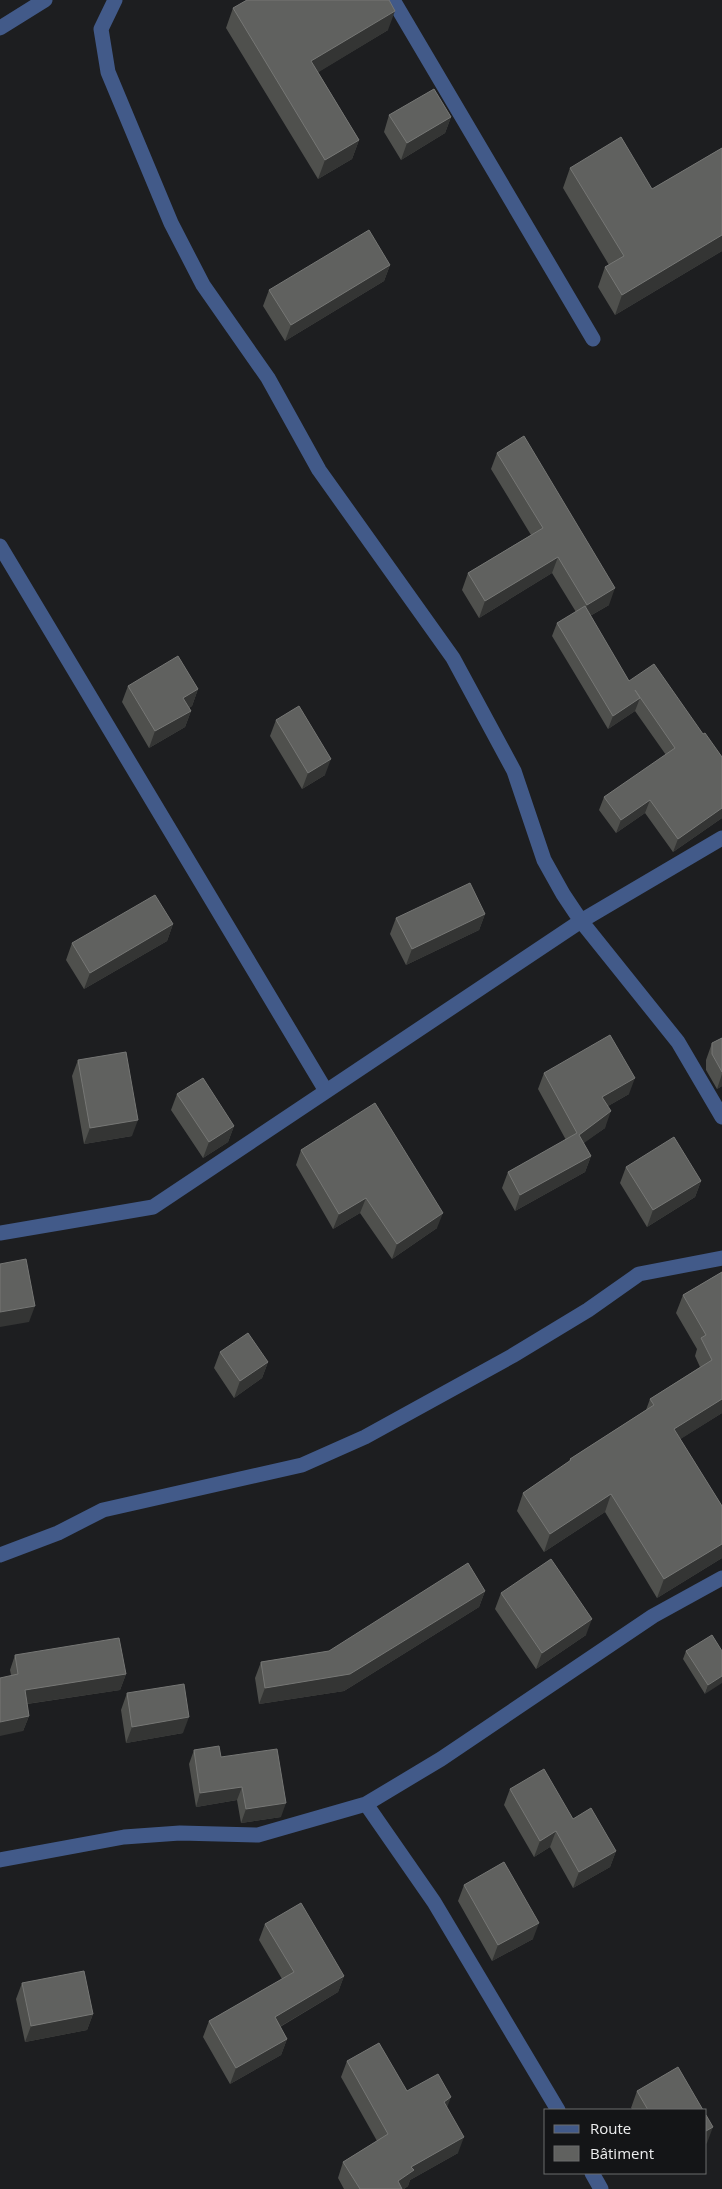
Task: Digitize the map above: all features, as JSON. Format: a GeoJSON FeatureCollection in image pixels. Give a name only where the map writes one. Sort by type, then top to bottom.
{"type":"FeatureCollection","features":[{"type":"Feature","properties":{"kind":"street"},"geometry":{"type":"LineString","coordinates":[[0,28],[45,0]]}},
{"type":"Feature","properties":{"kind":"street"},"geometry":{"type":"LineString","coordinates":[[115,0],[102,29],[108,72],[171,223],[203,284],[268,378],[319,470],[452,658],[514,771],[544,860],[563,894],[581,921],[678,1042],[722,1117]]}},
{"type":"Feature","properties":{"kind":"street"},"geometry":{"type":"LineString","coordinates":[[393,0],[593,339]]}},
{"type":"Feature","properties":{"kind":"street"},"geometry":{"type":"LineString","coordinates":[[0,546],[326,1091]]}},
{"type":"Feature","properties":{"kind":"street"},"geometry":{"type":"LineString","coordinates":[[0,1233],[153,1208],[581,921],[722,838]]}},
{"type":"Feature","properties":{"kind":"street"},"geometry":{"type":"LineString","coordinates":[[0,1555],[58,1533],[103,1510],[302,1465],[365,1437],[512,1356],[588,1310],[639,1274],[722,1258]]}},
{"type":"Feature","properties":{"kind":"street"},"geometry":{"type":"LineString","coordinates":[[0,1860],[124,1837],[180,1833],[258,1835],[366,1804],[441,1759],[653,1616],[722,1578]]}},
{"type":"Feature","properties":{"kind":"street"},"geometry":{"type":"LineString","coordinates":[[366,1804],[434,1902],[557,2109]]}},
{"type":"Feature","properties":{"kind":"street"},"geometry":{"type":"LineString","coordinates":[[593,2174],[601,2189]]}},
{"type":"Feature","properties":{"kind":"building"},"geometry":{"type":"Polygon","coordinates":[[[247,0],[389,0],[395,11],[311,61],[359,140],[325,160],[233,8],[247,0]]]}},
{"type":"Feature","properties":{"kind":"building"},"geometry":{"type":"Polygon","coordinates":[[[434,89],[451,117],[407,143],[389,115],[434,89]]]}},
{"type":"Feature","properties":{"kind":"building"},"geometry":{"type":"Polygon","coordinates":[[[621,137],[652,189],[722,148],[722,235],[622,295],[605,267],[624,256],[570,168],[621,137]]]}},
{"type":"Feature","properties":{"kind":"building"},"geometry":{"type":"Polygon","coordinates":[[[369,230],[390,265],[291,325],[269,290],[369,230]]]}},
{"type":"Feature","properties":{"kind":"building"},"geometry":{"type":"Polygon","coordinates":[[[524,436],[615,588],[587,605],[558,557],[485,601],[468,573],[543,528],[497,453],[524,436]]]}},
{"type":"Feature","properties":{"kind":"building"},"geometry":{"type":"Polygon","coordinates":[[[585,606],[629,681],[654,664],[703,734],[705,733],[722,757],[722,808],[678,839],[650,800],[621,820],[604,797],[675,748],[635,690],[640,698],[613,716],[557,623],[585,606]]]}},
{"type":"Feature","properties":{"kind":"building"},"geometry":{"type":"Polygon","coordinates":[[[178,656],[198,689],[183,698],[191,711],[155,731],[128,686],[178,656]]]}},
{"type":"Feature","properties":{"kind":"building"},"geometry":{"type":"Polygon","coordinates":[[[299,706],[331,759],[308,773],[276,720],[299,706]]]}},
{"type":"Feature","properties":{"kind":"building"},"geometry":{"type":"Polygon","coordinates":[[[470,883],[485,914],[412,949],[396,918],[470,883]]]}},
{"type":"Feature","properties":{"kind":"building"},"geometry":{"type":"Polygon","coordinates":[[[155,895],[173,924],[90,973],[72,943],[155,895]]]}},
{"type":"Feature","properties":{"kind":"building"},"geometry":{"type":"Polygon","coordinates":[[[610,1035],[635,1078],[602,1097],[611,1111],[579,1135],[591,1156],[520,1195],[508,1172],[577,1133],[544,1073],[610,1035]]]}},
{"type":"Feature","properties":{"kind":"building"},"geometry":{"type":"Polygon","coordinates":[[[722,1038],[722,1072],[712,1054],[712,1043],[722,1038]]]}},
{"type":"Feature","properties":{"kind":"building"},"geometry":{"type":"Polygon","coordinates":[[[126,1052],[138,1120],[90,1128],[78,1060],[126,1052]]]}},
{"type":"Feature","properties":{"kind":"building"},"geometry":{"type":"Polygon","coordinates":[[[203,1078],[234,1126],[209,1142],[177,1094],[203,1078]]]}},
{"type":"Feature","properties":{"kind":"building"},"geometry":{"type":"Polygon","coordinates":[[[375,1103],[443,1213],[397,1244],[366,1198],[339,1214],[301,1150],[375,1103]]]}},
{"type":"Feature","properties":{"kind":"building"},"geometry":{"type":"Polygon","coordinates":[[[674,1137],[701,1181],[653,1210],[626,1167],[674,1137]]]}},
{"type":"Feature","properties":{"kind":"building"},"geometry":{"type":"Polygon","coordinates":[[[26,1259],[35,1306],[0,1312],[0,1264],[26,1259]]]}},
{"type":"Feature","properties":{"kind":"building"},"geometry":{"type":"Polygon","coordinates":[[[722,1272],[722,1399],[674,1429],[722,1506],[722,1544],[664,1579],[611,1494],[550,1534],[523,1493],[570,1459],[654,1405],[650,1399],[712,1360],[701,1338],[706,1335],[683,1295],[722,1272]]]}},
{"type":"Feature","properties":{"kind":"building"},"geometry":{"type":"Polygon","coordinates":[[[248,1333],[268,1362],[240,1381],[220,1352],[248,1333]]]}},
{"type":"Feature","properties":{"kind":"building"},"geometry":{"type":"Polygon","coordinates":[[[551,1559],[592,1619],[542,1653],[501,1593],[551,1559]]]}},
{"type":"Feature","properties":{"kind":"building"},"geometry":{"type":"Polygon","coordinates":[[[468,1563],[485,1591],[350,1674],[265,1688],[261,1662],[329,1651],[468,1563]]]}},
{"type":"Feature","properties":{"kind":"building"},"geometry":{"type":"Polygon","coordinates":[[[712,1635],[722,1651],[722,1676],[708,1685],[686,1651],[712,1635]]]}},
{"type":"Feature","properties":{"kind":"building"},"geometry":{"type":"Polygon","coordinates":[[[119,1638],[126,1674],[25,1690],[29,1716],[0,1722],[0,1678],[18,1674],[15,1655],[119,1638]]]}},
{"type":"Feature","properties":{"kind":"building"},"geometry":{"type":"Polygon","coordinates":[[[184,1684],[189,1717],[132,1727],[127,1693],[184,1684]]]}},
{"type":"Feature","properties":{"kind":"building"},"geometry":{"type":"Polygon","coordinates":[[[219,1746],[221,1757],[277,1749],[286,1803],[246,1809],[242,1787],[200,1793],[194,1750],[219,1746]]]}},
{"type":"Feature","properties":{"kind":"building"},"geometry":{"type":"Polygon","coordinates":[[[544,1769],[573,1819],[591,1808],[616,1851],[579,1872],[556,1831],[540,1841],[510,1789],[544,1769]]]}},
{"type":"Feature","properties":{"kind":"building"},"geometry":{"type":"Polygon","coordinates":[[[504,1862],[539,1923],[498,1945],[464,1885],[504,1862]]]}},
{"type":"Feature","properties":{"kind":"building"},"geometry":{"type":"Polygon","coordinates":[[[301,1903],[344,1976],[275,2017],[287,2039],[236,2068],[209,2021],[294,1972],[265,1924],[301,1903]]]}},
{"type":"Feature","properties":{"kind":"building"},"geometry":{"type":"Polygon","coordinates":[[[84,1971],[93,2014],[31,2026],[22,1983],[84,1971]]]}},
{"type":"Feature","properties":{"kind":"building"},"geometry":{"type":"Polygon","coordinates":[[[379,2043],[407,2091],[438,2074],[451,2097],[444,2102],[464,2137],[411,2167],[414,2170],[398,2181],[402,2189],[360,2189],[343,2162],[388,2134],[347,2061],[379,2043]]]}},
{"type":"Feature","properties":{"kind":"building"},"geometry":{"type":"Polygon","coordinates":[[[678,2067],[702,2109],[647,2109],[637,2091],[678,2067]]]}},
{"type":"Feature","properties":{"kind":"building"},"geometry":{"type":"Polygon","coordinates":[[[707,2117],[713,2127],[707,2130],[707,2117]]]}}]}
